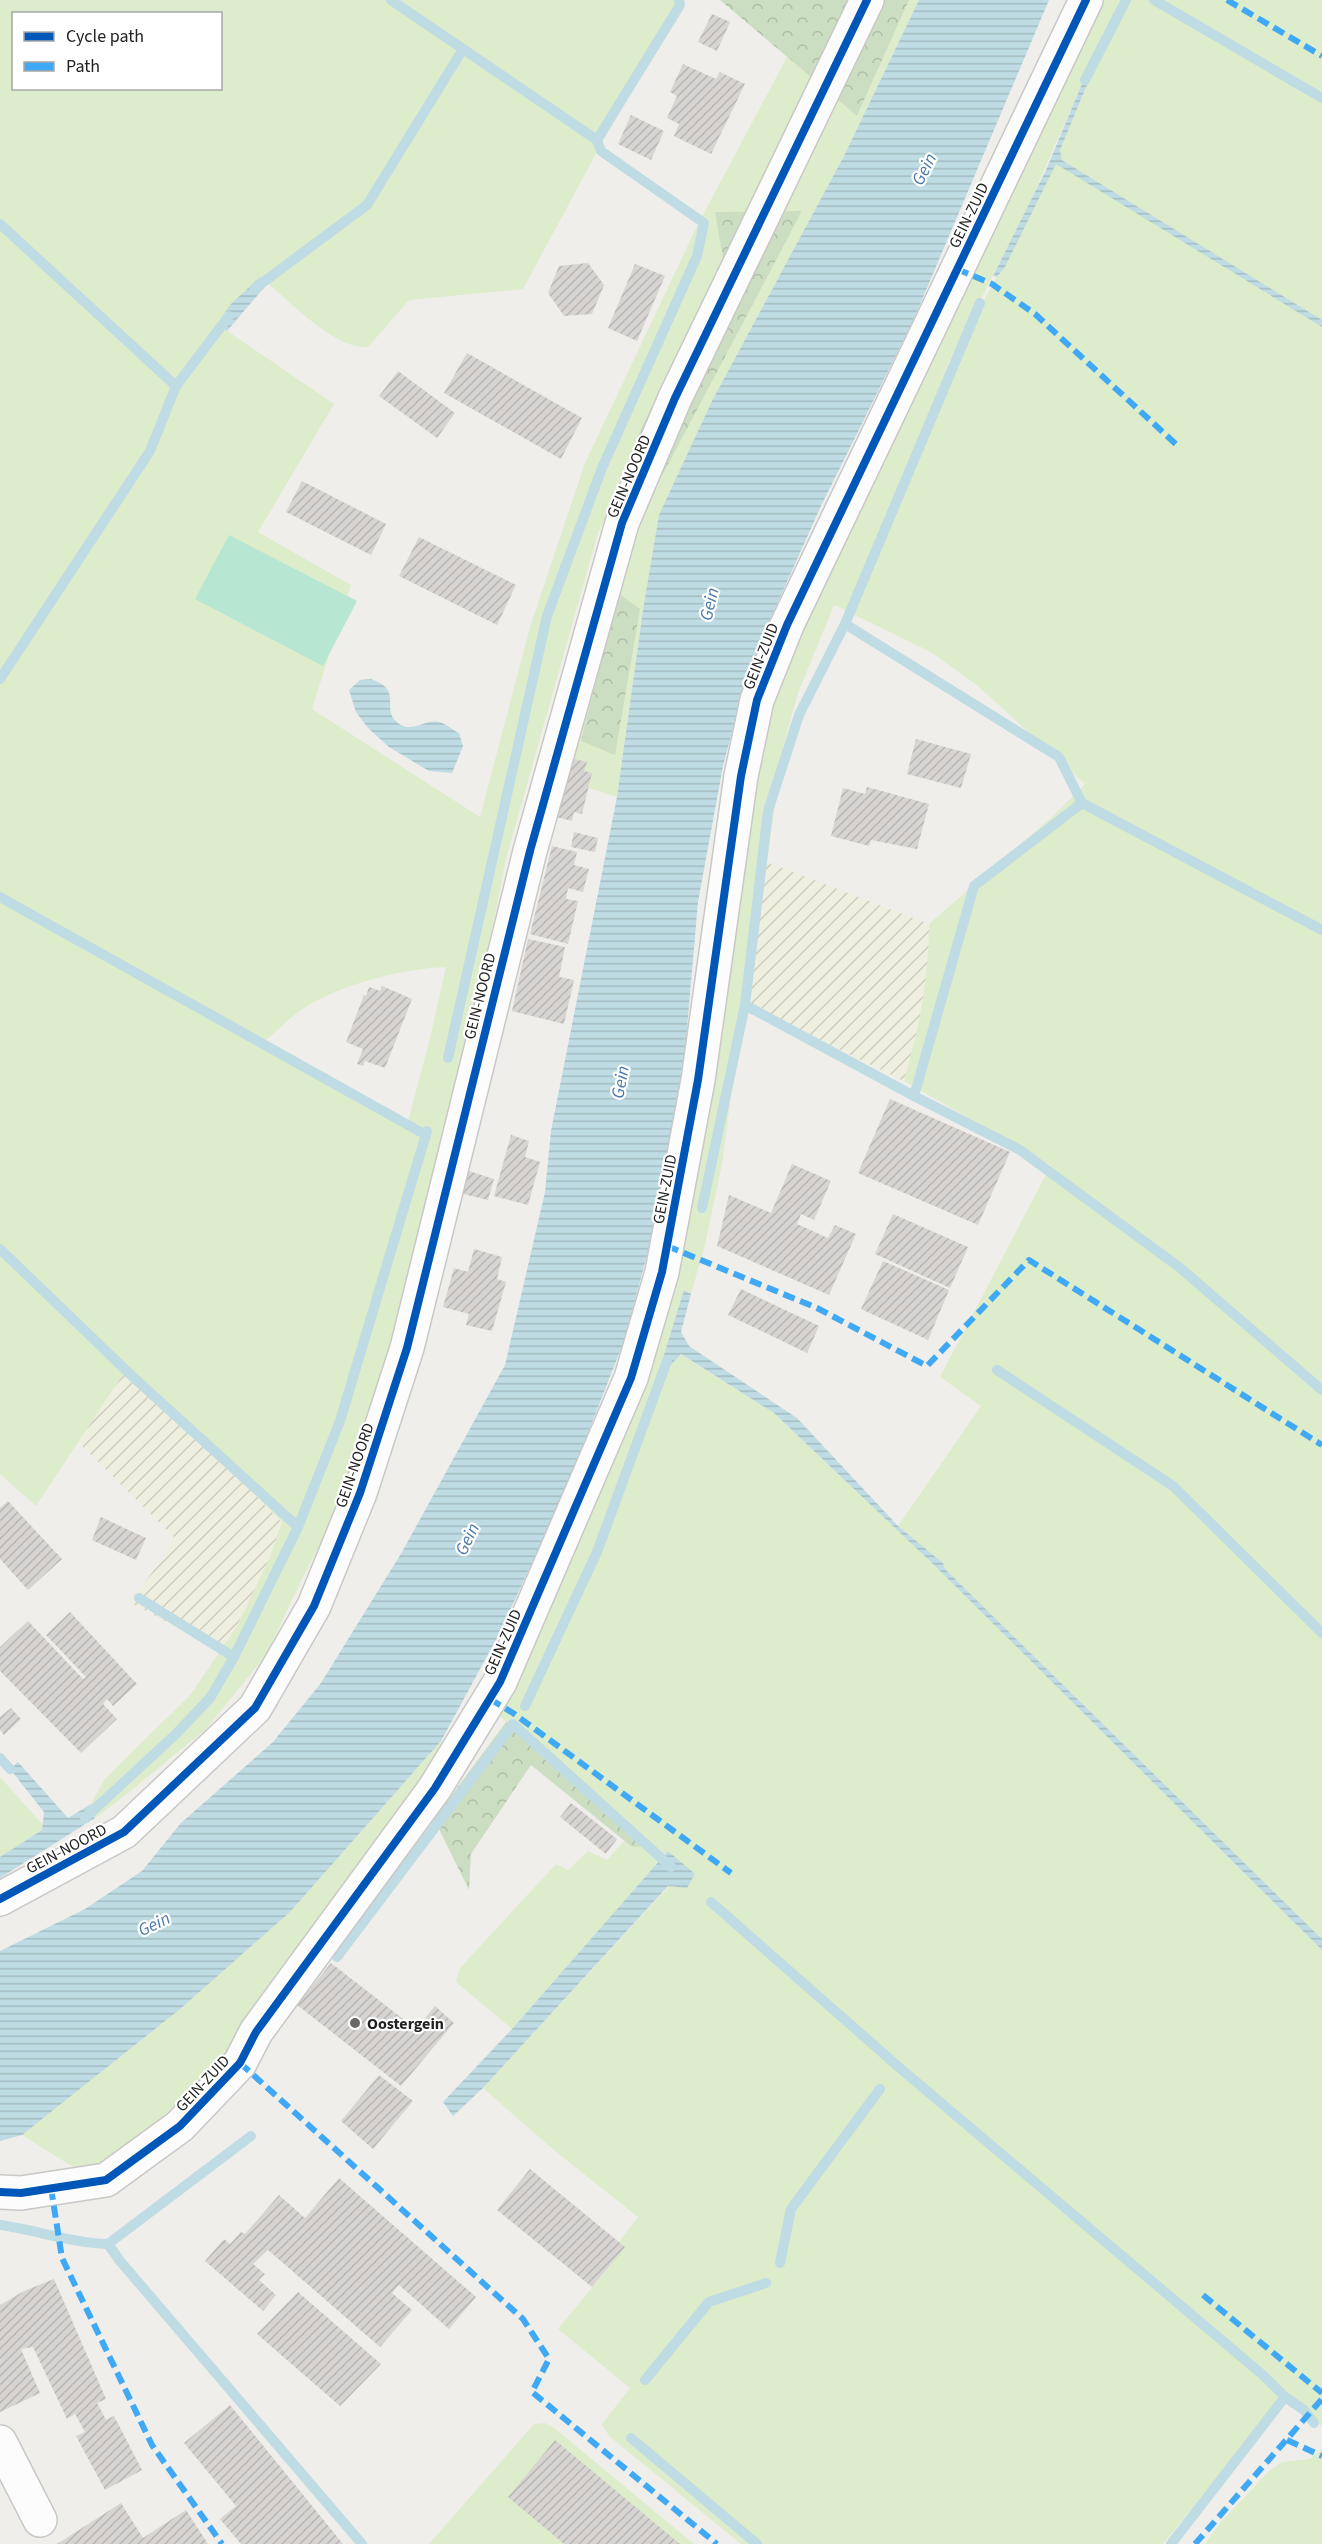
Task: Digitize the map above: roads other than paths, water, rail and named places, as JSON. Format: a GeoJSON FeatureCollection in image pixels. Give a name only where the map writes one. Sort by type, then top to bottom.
{"type":"FeatureCollection","features":[{"type":"Feature","properties":{"kind":"street","name":"GEIN-NOORD"},"geometry":{"type":"LineString","coordinates":[[0,1899],[124,1832],[255,1708],[314,1606],[360,1493],[407,1348],[530,851],[622,523],[675,398],[867,0]]}},
{"type":"Feature","properties":{"kind":"street","name":"GEIN-ZUID"},"geometry":{"type":"LineString","coordinates":[[0,2192],[21,2193],[106,2180],[180,2126],[240,2063],[256,2032],[435,1788],[500,1682],[631,1378],[662,1272],[698,1080],[741,776],[757,700],[787,625],[1086,0]]}},
{"type":"Feature","properties":{"kind":"street"},"geometry":{"type":"LineString","coordinates":[[0,2442],[40,2520]]}},
{"type":"Feature","properties":{"kind":"water","name":"Gein"},"geometry":{"type":"Polygon","coordinates":[[[919,0],[1049,0],[913,321],[820,508],[761,640],[738,709],[723,766],[698,902],[684,1063],[656,1222],[624,1341],[564,1494],[498,1636],[441,1741],[290,1912],[179,2010],[22,2135],[0,2141],[0,1951],[85,1909],[142,1871],[181,1823],[273,1742],[321,1683],[402,1552],[505,1365],[545,1192],[551,1131],[617,797],[643,610],[659,515],[712,401],[844,156],[919,0]]]}},
{"type":"Feature","properties":{"kind":"water"},"geometry":{"type":"Polygon","coordinates":[[[1084,79],[1089,80],[1060,150],[1062,160],[1322,320],[1322,327],[1056,164],[1005,267],[997,277],[993,276],[1046,170],[1084,79]]]}},
{"type":"Feature","properties":{"kind":"water"},"geometry":{"type":"Polygon","coordinates":[[[260,277],[268,283],[227,331],[217,325],[230,305],[260,277]]]}},
{"type":"Feature","properties":{"kind":"water"},"geometry":{"type":"Polygon","coordinates":[[[371,679],[387,689],[391,711],[398,723],[413,727],[428,722],[439,722],[459,733],[463,746],[452,773],[429,771],[389,747],[368,728],[356,712],[349,690],[360,680],[371,679]]]}},
{"type":"Feature","properties":{"kind":"water"},"geometry":{"type":"Polygon","coordinates":[[[684,1290],[691,1294],[681,1332],[689,1346],[797,1418],[898,1526],[943,1563],[945,1569],[1322,1939],[1322,1950],[934,1565],[774,1413],[681,1354],[656,1381],[684,1290]]]}},
{"type":"Feature","properties":{"kind":"water"},"geometry":{"type":"Polygon","coordinates":[[[18,1762],[68,1818],[91,1804],[95,1818],[0,1878],[0,1857],[42,1830],[44,1812],[10,1769],[18,1762]]]}},
{"type":"Feature","properties":{"kind":"water"},"geometry":{"type":"Polygon","coordinates":[[[668,1851],[695,1874],[687,1888],[668,1886],[483,2088],[453,2116],[443,2102],[512,2029],[668,1851]]]}},
{"type":"Feature","properties":{"kind":"waterway"},"geometry":{"type":"LineString","coordinates":[[391,0],[597,140],[601,151],[704,223],[697,256],[602,468],[547,616],[448,1058]]}},
{"type":"Feature","properties":{"kind":"waterway"},"geometry":{"type":"LineString","coordinates":[[597,140],[680,5],[679,0]]}},
{"type":"Feature","properties":{"kind":"waterway"},"geometry":{"type":"LineString","coordinates":[[1085,80],[1126,0]]}},
{"type":"Feature","properties":{"kind":"waterway"},"geometry":{"type":"LineString","coordinates":[[1154,0],[1322,98]]}},
{"type":"Feature","properties":{"kind":"waterway"},"geometry":{"type":"LineString","coordinates":[[254,289],[367,205],[463,49]]}},
{"type":"Feature","properties":{"kind":"waterway"},"geometry":{"type":"LineString","coordinates":[[0,224],[176,386]]}},
{"type":"Feature","properties":{"kind":"waterway"},"geometry":{"type":"LineString","coordinates":[[702,1208],[745,1005],[768,811],[799,715],[845,624],[980,303]]}},
{"type":"Feature","properties":{"kind":"waterway"},"geometry":{"type":"LineString","coordinates":[[0,679],[150,451],[176,386],[229,316]]}},
{"type":"Feature","properties":{"kind":"waterway"},"geometry":{"type":"LineString","coordinates":[[845,624],[1059,757],[1082,803],[974,886],[914,1096],[1020,1150],[1179,1267],[1322,1390]]}},
{"type":"Feature","properties":{"kind":"waterway"},"geometry":{"type":"LineString","coordinates":[[1082,803],[1322,930]]}},
{"type":"Feature","properties":{"kind":"waterway"},"geometry":{"type":"LineString","coordinates":[[0,897],[426,1135]]}},
{"type":"Feature","properties":{"kind":"waterway"},"geometry":{"type":"LineString","coordinates":[[745,1005],[914,1096]]}},
{"type":"Feature","properties":{"kind":"waterway"},"geometry":{"type":"LineString","coordinates":[[298,1527],[340,1421],[427,1131]]}},
{"type":"Feature","properties":{"kind":"waterway"},"geometry":{"type":"LineString","coordinates":[[0,1249],[133,1377],[298,1527],[234,1657],[210,1698],[176,1734],[85,1818]]}},
{"type":"Feature","properties":{"kind":"waterway"},"geometry":{"type":"LineString","coordinates":[[525,1706],[597,1552],[667,1361]]}},
{"type":"Feature","properties":{"kind":"waterway"},"geometry":{"type":"LineString","coordinates":[[997,1370],[1173,1486],[1322,1633]]}},
{"type":"Feature","properties":{"kind":"waterway"},"geometry":{"type":"LineString","coordinates":[[139,1598],[234,1657]]}},
{"type":"Feature","properties":{"kind":"waterway"},"geometry":{"type":"LineString","coordinates":[[337,1957],[513,1724],[671,1867]]}},
{"type":"Feature","properties":{"kind":"waterway"},"geometry":{"type":"LineString","coordinates":[[0,1758],[10,1769]]}},
{"type":"Feature","properties":{"kind":"waterway"},"geometry":{"type":"LineString","coordinates":[[711,1902],[901,2069],[1264,2376],[1285,2397]]}},
{"type":"Feature","properties":{"kind":"waterway"},"geometry":{"type":"LineString","coordinates":[[780,2263],[791,2209],[880,2089]]}},
{"type":"Feature","properties":{"kind":"waterway"},"geometry":{"type":"LineString","coordinates":[[0,2225],[108,2244],[251,2136]]}},
{"type":"Feature","properties":{"kind":"waterway"},"geometry":{"type":"LineString","coordinates":[[108,2244],[120,2261],[362,2544]]}},
{"type":"Feature","properties":{"kind":"waterway"},"geometry":{"type":"LineString","coordinates":[[645,2380],[709,2302],[766,2283]]}},
{"type":"Feature","properties":{"kind":"waterway"},"geometry":{"type":"LineString","coordinates":[[1171,2544],[1285,2397],[1304,2410],[1314,2423]]}},
{"type":"Feature","properties":{"kind":"waterway"},"geometry":{"type":"LineString","coordinates":[[631,2438],[757,2544]]}},
{"type":"Feature","properties":{"kind":"place","name":"Oostergein"},"geometry":{"type":"Point","coordinates":[355,2023]}}]}
